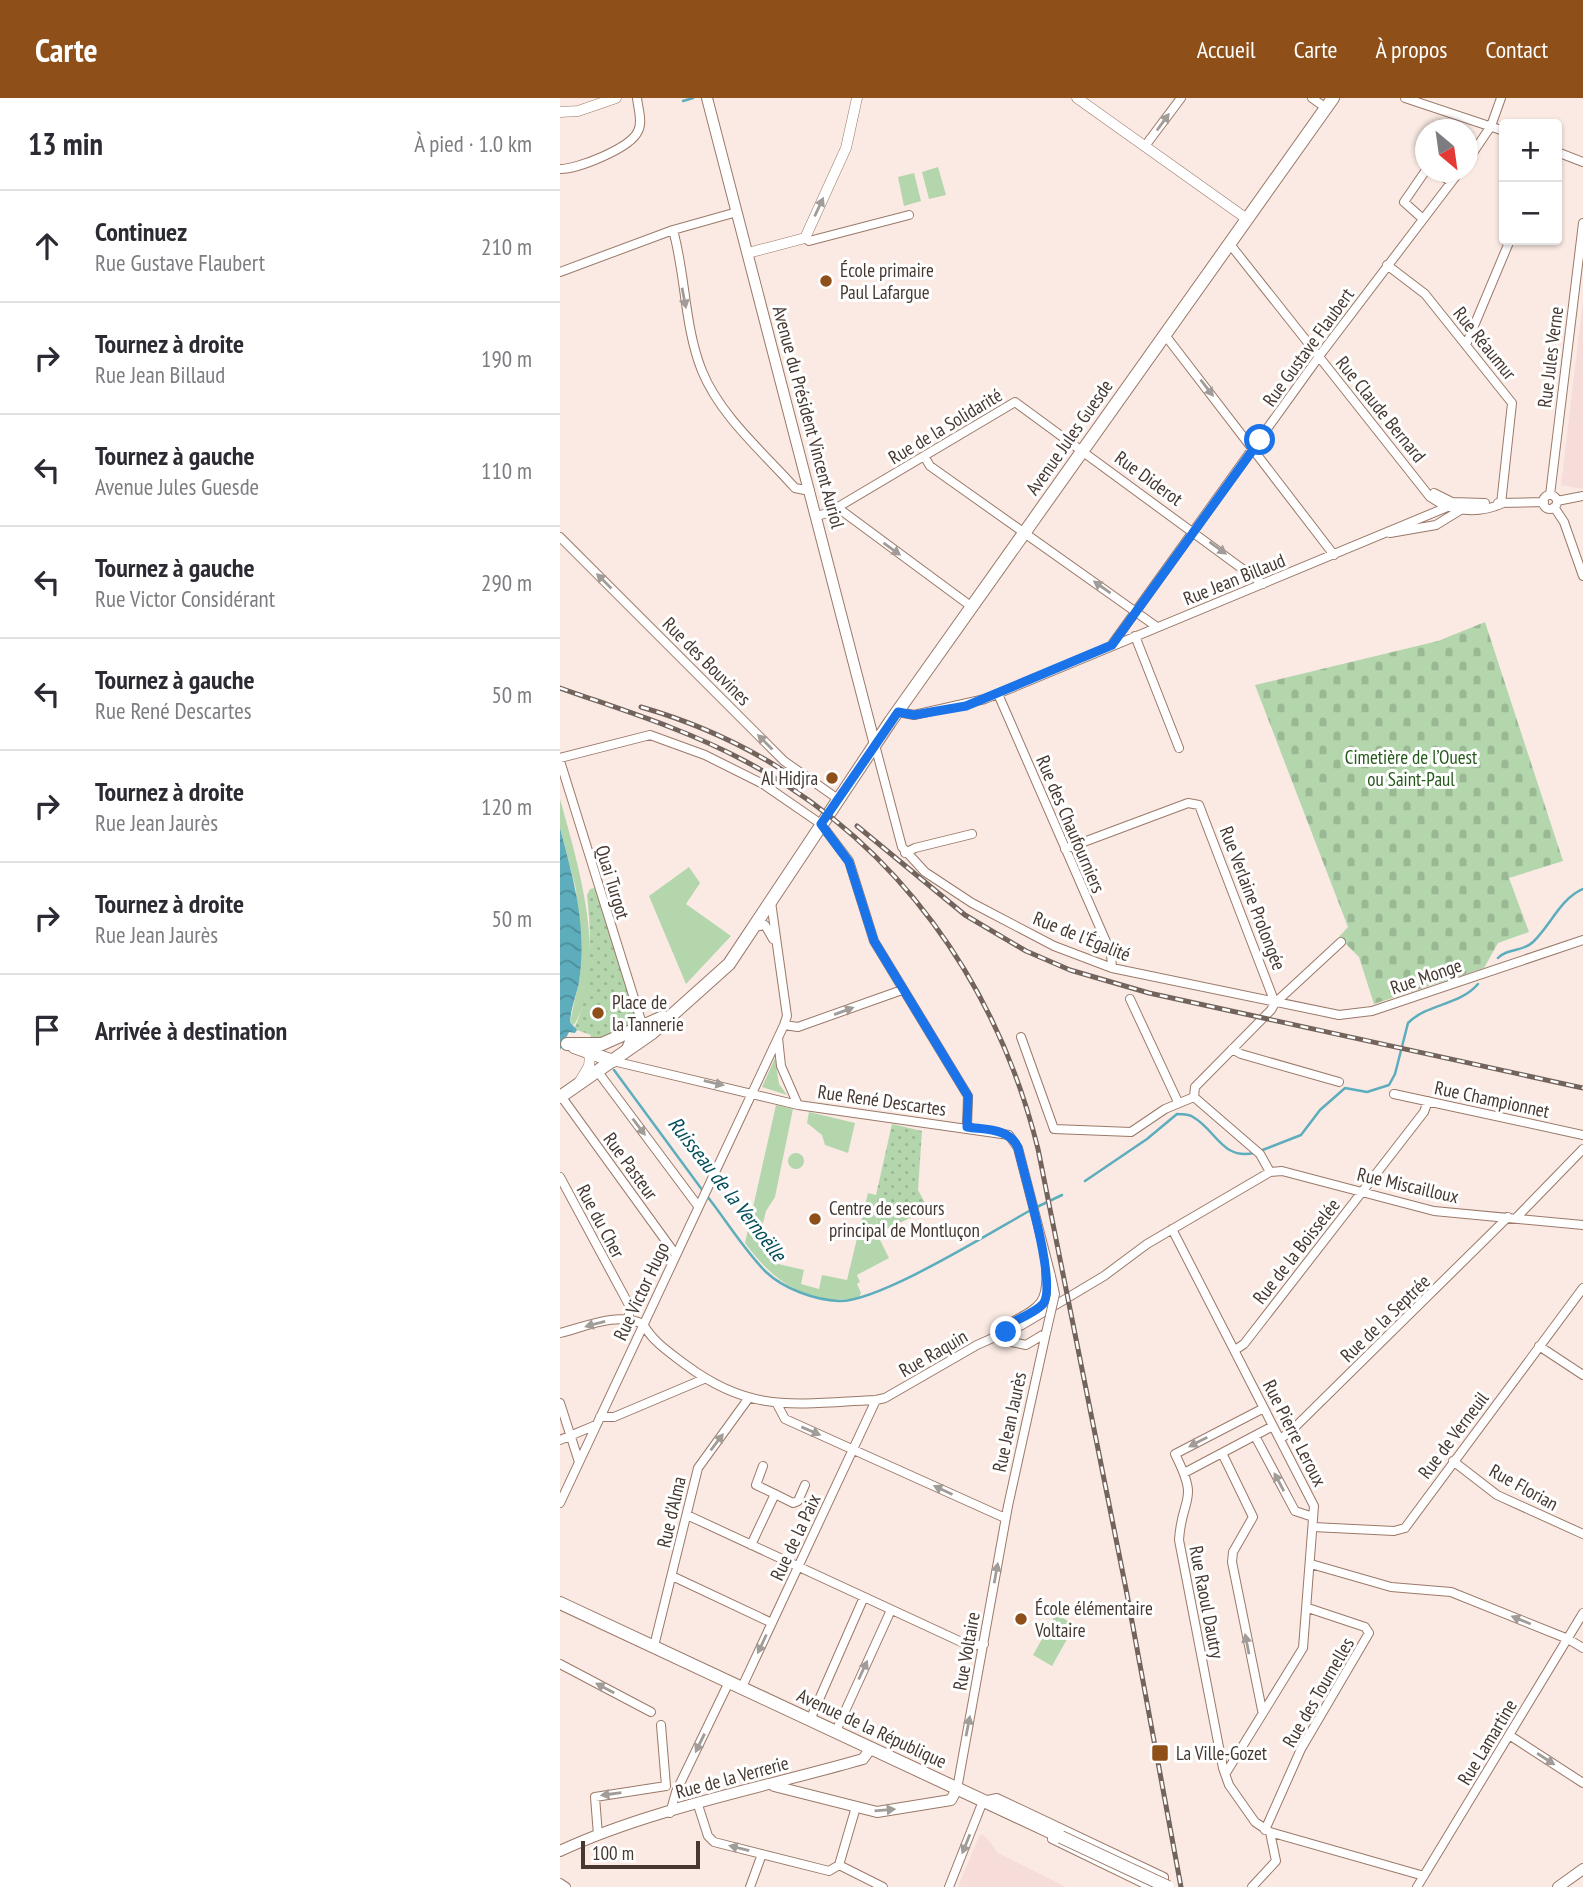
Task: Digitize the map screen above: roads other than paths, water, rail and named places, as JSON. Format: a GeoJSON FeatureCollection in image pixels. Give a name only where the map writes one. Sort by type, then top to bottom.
{"type":"FeatureCollection","features":[{"type":"Feature","properties":{"kind":"main road","name":"Avenue du Président Vincent Auriol"},"geometry":{"type":"LineString","coordinates":[[707,98],[875,745]]}},
{"type":"Feature","properties":{"kind":"main road","name":"Avenue Jules Guesde"},"geometry":{"type":"LineString","coordinates":[[687,1002],[729,964],[875,745],[1329,103]]}},
{"type":"Feature","properties":{"kind":"main road"},"geometry":{"type":"LineString","coordinates":[[579,1052],[630,1034],[687,1002]]}},
{"type":"Feature","properties":{"kind":"main road"},"geometry":{"type":"LineString","coordinates":[[579,1052],[613,1061],[627,1058],[687,1002]]}},
{"type":"Feature","properties":{"kind":"main road"},"geometry":{"type":"LineString","coordinates":[[579,1052],[613,1061]]}},
{"type":"Feature","properties":{"kind":"main road"},"geometry":{"type":"LineString","coordinates":[[561,1097],[578,1084],[579,1052]]}},
{"type":"Feature","properties":{"kind":"main road","name":"Avenue de la République"},"geometry":{"type":"LineString","coordinates":[[560,1603],[1166,1887]]}},
{"type":"Feature","properties":{"kind":"main road","name":"Rue de la Verrerie"},"geometry":{"type":"LineString","coordinates":[[560,1851],[598,1835],[670,1813],[863,1759],[871,1748]]}},
{"type":"Feature","properties":{"kind":"main road"},"geometry":{"type":"LineString","coordinates":[[772,1785],[877,1812],[951,1800],[957,1789]]}},
{"type":"Feature","properties":{"kind":"main road"},"geometry":{"type":"LineString","coordinates":[[1558,1887],[1583,1869]]}},
{"type":"Feature","properties":{"kind":"street"},"geometry":{"type":"LineString","coordinates":[[560,112],[578,111],[616,98]]}},
{"type":"Feature","properties":{"kind":"street"},"geometry":{"type":"LineString","coordinates":[[560,169],[584,166],[632,139],[638,132],[640,123],[637,98]]}},
{"type":"Feature","properties":{"kind":"street"},"geometry":{"type":"LineString","coordinates":[[805,238],[846,148],[857,98]]}},
{"type":"Feature","properties":{"kind":"street"},"geometry":{"type":"LineString","coordinates":[[1077,98],[1247,219]]}},
{"type":"Feature","properties":{"kind":"street"},"geometry":{"type":"LineString","coordinates":[[1145,146],[1181,98]]}},
{"type":"Feature","properties":{"kind":"street"},"geometry":{"type":"LineString","coordinates":[[1312,98],[1329,103]]}},
{"type":"Feature","properties":{"kind":"street"},"geometry":{"type":"LineString","coordinates":[[1405,98],[1499,129]]}},
{"type":"Feature","properties":{"kind":"street"},"geometry":{"type":"LineString","coordinates":[[1478,145],[1491,126],[1502,98]]}},
{"type":"Feature","properties":{"kind":"street"},"geometry":{"type":"LineString","coordinates":[[1562,154],[1583,162]]}},
{"type":"Feature","properties":{"kind":"street"},"geometry":{"type":"LineString","coordinates":[[1418,182],[1404,202],[1423,219]]}},
{"type":"Feature","properties":{"kind":"street","name":"Rue Gustave Flaubert"},"geometry":{"type":"LineString","coordinates":[[1112,645],[1387,265],[1451,182]]}},
{"type":"Feature","properties":{"kind":"street"},"geometry":{"type":"LineString","coordinates":[[560,272],[673,230],[737,212]]}},
{"type":"Feature","properties":{"kind":"street"},"geometry":{"type":"LineString","coordinates":[[748,253],[805,238],[809,241],[909,215]]}},
{"type":"Feature","properties":{"kind":"street","name":"Rue Jules Verne"},"geometry":{"type":"LineString","coordinates":[[1551,501],[1583,223]]}},
{"type":"Feature","properties":{"kind":"street"},"geometry":{"type":"LineString","coordinates":[[673,230],[691,332],[705,378],[723,407],[795,488],[810,491]]}},
{"type":"Feature","properties":{"kind":"street","name":"Rue Claude Bernard"},"geometry":{"type":"LineString","coordinates":[[1229,243],[1418,480]]}},
{"type":"Feature","properties":{"kind":"street"},"geometry":{"type":"LineString","coordinates":[[1466,345],[1508,245]]}},
{"type":"Feature","properties":{"kind":"street","name":"Rue Réaumur"},"geometry":{"type":"LineString","coordinates":[[1387,265],[1425,294],[1512,403],[1502,504]]}},
{"type":"Feature","properties":{"kind":"street"},"geometry":{"type":"LineString","coordinates":[[1165,335],[1335,555]]}},
{"type":"Feature","properties":{"kind":"street","name":"Rue de la Solidarité"},"geometry":{"type":"LineString","coordinates":[[816,516],[838,508],[1016,402],[1084,450]]}},
{"type":"Feature","properties":{"kind":"street","name":"Rue Diderot"},"geometry":{"type":"LineString","coordinates":[[1084,450],[1263,584]]}},
{"type":"Feature","properties":{"kind":"street"},"geometry":{"type":"LineString","coordinates":[[924,456],[930,466],[1157,627]]}},
{"type":"Feature","properties":{"kind":"street"},"geometry":{"type":"LineString","coordinates":[[1418,480],[1441,498],[1457,506]]}},
{"type":"Feature","properties":{"kind":"street"},"geometry":{"type":"LineString","coordinates":[[1418,480],[1434,505],[1431,514]]}},
{"type":"Feature","properties":{"kind":"street"},"geometry":{"type":"LineString","coordinates":[[1384,534],[1457,506],[1551,501],[1583,496]]}},
{"type":"Feature","properties":{"kind":"street"},"geometry":{"type":"LineString","coordinates":[[1430,497],[1457,506]]}},
{"type":"Feature","properties":{"kind":"street"},"geometry":{"type":"LineString","coordinates":[[1551,501],[1564,522],[1583,576]]}},
{"type":"Feature","properties":{"kind":"street"},"geometry":{"type":"LineString","coordinates":[[1384,534],[1436,525],[1457,506]]}},
{"type":"Feature","properties":{"kind":"street"},"geometry":{"type":"LineString","coordinates":[[838,508],[972,607]]}},
{"type":"Feature","properties":{"kind":"street","name":"Rue Jean Billaud"},"geometry":{"type":"LineString","coordinates":[[898,712],[914,715],[966,706],[1384,534]]}},
{"type":"Feature","properties":{"kind":"street","name":"Rue des Bouvines"},"geometry":{"type":"LineString","coordinates":[[560,537],[784,761],[838,799]]}},
{"type":"Feature","properties":{"kind":"street"},"geometry":{"type":"LineString","coordinates":[[1135,636],[1179,748]]}},
{"type":"Feature","properties":{"kind":"street","name":"Rue des Chaufourniers"},"geometry":{"type":"LineString","coordinates":[[998,694],[1111,953],[1112,968]]}},
{"type":"Feature","properties":{"kind":"street"},"geometry":{"type":"LineString","coordinates":[[560,760],[650,735],[705,755],[763,784],[821,824],[849,862],[874,941],[968,1096],[967,1127]]}},
{"type":"Feature","properties":{"kind":"street"},"geometry":{"type":"LineString","coordinates":[[875,745],[903,850],[972,834]]}},
{"type":"Feature","properties":{"kind":"street","name":"Quai Turgot"},"geometry":{"type":"LineString","coordinates":[[560,760],[639,1012],[649,1025]]}},
{"type":"Feature","properties":{"kind":"street","name":"Rue Verlaine Prolongée"},"geometry":{"type":"LineString","coordinates":[[1065,849],[1188,803],[1199,805],[1275,1003]]}},
{"type":"Feature","properties":{"kind":"street","name":"Rue de l'Égalité"},"geometry":{"type":"LineString","coordinates":[[903,850],[943,886],[1054,946],[1112,968],[1275,1003]]}},
{"type":"Feature","properties":{"kind":"street"},"geometry":{"type":"LineString","coordinates":[[771,902],[787,1016],[785,1025],[798,1027],[902,990]]}},
{"type":"Feature","properties":{"kind":"street"},"geometry":{"type":"LineString","coordinates":[[754,927],[763,925],[769,930],[776,948]]}},
{"type":"Feature","properties":{"kind":"street","name":"Rue Monge"},"geometry":{"type":"LineString","coordinates":[[1275,1003],[1339,1014],[1372,1011],[1583,940]]}},
{"type":"Feature","properties":{"kind":"street"},"geometry":{"type":"LineString","coordinates":[[1194,1097],[1195,1087],[1275,1003],[1341,942]]}},
{"type":"Feature","properties":{"kind":"street"},"geometry":{"type":"LineString","coordinates":[[1130,999],[1178,1102]]}},
{"type":"Feature","properties":{"kind":"street"},"geometry":{"type":"LineString","coordinates":[[630,1034],[639,1012]]}},
{"type":"Feature","properties":{"kind":"street"},"geometry":{"type":"LineString","coordinates":[[627,1058],[626,1043],[649,1025]]}},
{"type":"Feature","properties":{"kind":"street","name":"Rue Victor Hugo"},"geometry":{"type":"LineString","coordinates":[[560,1503],[751,1092],[785,1025]]}},
{"type":"Feature","properties":{"kind":"street"},"geometry":{"type":"LineString","coordinates":[[1021,1037],[1054,1129],[1132,1132],[1178,1102],[1194,1097]]}},
{"type":"Feature","properties":{"kind":"street"},"geometry":{"type":"LineString","coordinates":[[778,1038],[781,1066],[798,1105]]}},
{"type":"Feature","properties":{"kind":"street"},"geometry":{"type":"LineString","coordinates":[[1232,1049],[1241,1055],[1339,1082]]}},
{"type":"Feature","properties":{"kind":"street"},"geometry":{"type":"LineString","coordinates":[[579,1052],[698,1206]]}},
{"type":"Feature","properties":{"kind":"street","name":"Rue René Descartes"},"geometry":{"type":"LineString","coordinates":[[627,1058],[798,1105],[1009,1135]]}},
{"type":"Feature","properties":{"kind":"street","name":"Rue Championnet"},"geometry":{"type":"LineString","coordinates":[[1394,1094],[1583,1135]]}},
{"type":"Feature","properties":{"kind":"street","name":"Rue Pasteur"},"geometry":{"type":"LineString","coordinates":[[561,1097],[676,1255]]}},
{"type":"Feature","properties":{"kind":"street"},"geometry":{"type":"LineString","coordinates":[[1194,1097],[1257,1152],[1270,1172]]}},
{"type":"Feature","properties":{"kind":"street","name":"Rue de la Boisselée"},"geometry":{"type":"LineString","coordinates":[[1235,1350],[1244,1344],[1363,1191],[1424,1112],[1428,1101]]}},
{"type":"Feature","properties":{"kind":"street","name":"Rue Jean Jaurès"},"geometry":{"type":"LineString","coordinates":[[1005,1518],[1039,1355],[1055,1294],[1018,1148],[1009,1135]]}},
{"type":"Feature","properties":{"kind":"street","name":"Rue de la Septrée"},"geometry":{"type":"LineString","coordinates":[[1280,1439],[1583,1149]]}},
{"type":"Feature","properties":{"kind":"street","name":"Rue Miscailloux"},"geometry":{"type":"LineString","coordinates":[[1270,1172],[1282,1171],[1434,1211],[1583,1225]]}},
{"type":"Feature","properties":{"kind":"street","name":"Rue Raquin"},"geometry":{"type":"LineString","coordinates":[[643,1324],[657,1343],[704,1378],[748,1399],[777,1404],[885,1398],[1104,1276],[1172,1229],[1270,1172]]}},
{"type":"Feature","properties":{"kind":"street","name":"Rue du Cher"},"geometry":{"type":"LineString","coordinates":[[560,1177],[629,1305],[629,1318]]}},
{"type":"Feature","properties":{"kind":"street","name":"Rue Pierre Leroux"},"geometry":{"type":"LineString","coordinates":[[1172,1229],[1312,1499],[1311,1564],[1303,1648],[1262,1710],[1226,1773]]}},
{"type":"Feature","properties":{"kind":"street","name":"Rue Jean Jaurès"},"geometry":{"type":"LineString","coordinates":[[1045,1255],[1048,1290],[1043,1303],[1005,1326],[1012,1342],[1026,1345],[1046,1333]]}},
{"type":"Feature","properties":{"kind":"street","name":"Rue de Verneuil"},"geometry":{"type":"LineString","coordinates":[[1313,1527],[1400,1531],[1583,1288]]}},
{"type":"Feature","properties":{"kind":"street"},"geometry":{"type":"LineString","coordinates":[[560,1333],[617,1318],[629,1318],[643,1324]]}},
{"type":"Feature","properties":{"kind":"street"},"geometry":{"type":"LineString","coordinates":[[1539,1346],[1583,1376]]}},
{"type":"Feature","properties":{"kind":"street"},"geometry":{"type":"LineString","coordinates":[[560,1440],[598,1421],[614,1417],[704,1378]]}},
{"type":"Feature","properties":{"kind":"street","name":"Rue d'Alma"},"geometry":{"type":"LineString","coordinates":[[654,1646],[698,1468],[748,1399]]}},
{"type":"Feature","properties":{"kind":"street","name":"Rue de la Paix"},"geometry":{"type":"LineString","coordinates":[[742,1687],[876,1400]]}},
{"type":"Feature","properties":{"kind":"street"},"geometry":{"type":"LineString","coordinates":[[560,1403],[579,1462]]}},
{"type":"Feature","properties":{"kind":"street"},"geometry":{"type":"LineString","coordinates":[[777,1404],[785,1419],[1005,1518]]}},
{"type":"Feature","properties":{"kind":"street"},"geometry":{"type":"LineString","coordinates":[[1264,1408],[1175,1454],[1184,1473],[1273,1426]]}},
{"type":"Feature","properties":{"kind":"street"},"geometry":{"type":"LineString","coordinates":[[1255,1436],[1295,1511],[1313,1517]]}},
{"type":"Feature","properties":{"kind":"street"},"geometry":{"type":"LineString","coordinates":[[1222,1453],[1253,1517],[1233,1552],[1232,1562],[1262,1710]]}},
{"type":"Feature","properties":{"kind":"street","name":"Rue Florian"},"geometry":{"type":"LineString","coordinates":[[1453,1461],[1497,1495],[1583,1534]]}},
{"type":"Feature","properties":{"kind":"street"},"geometry":{"type":"LineString","coordinates":[[764,1465],[756,1485],[793,1503],[798,1502],[806,1485]]}},
{"type":"Feature","properties":{"kind":"street","name":"Rue Raoul Dautry"},"geometry":{"type":"LineString","coordinates":[[1184,1473],[1191,1495],[1180,1526],[1179,1540],[1217,1739],[1229,1785],[1255,1822],[1267,1831]]}},
{"type":"Feature","properties":{"kind":"street"},"geometry":{"type":"LineString","coordinates":[[751,1545],[775,1494]]}},
{"type":"Feature","properties":{"kind":"street"},"geometry":{"type":"LineString","coordinates":[[687,1515],[970,1646],[984,1644]]}},
{"type":"Feature","properties":{"kind":"street","name":"Rue Voltaire"},"geometry":{"type":"LineString","coordinates":[[957,1789],[1005,1518]]}},
{"type":"Feature","properties":{"kind":"street"},"geometry":{"type":"LineString","coordinates":[[1311,1564],[1391,1587],[1451,1592],[1568,1639],[1583,1648]]}},
{"type":"Feature","properties":{"kind":"street"},"geometry":{"type":"LineString","coordinates":[[672,1576],[772,1623]]}},
{"type":"Feature","properties":{"kind":"street"},"geometry":{"type":"LineString","coordinates":[[810,1720],[863,1597]]}},
{"type":"Feature","properties":{"kind":"street","name":"Rue des Tournelles"},"geometry":{"type":"LineString","coordinates":[[1267,1831],[1301,1749],[1369,1633],[1365,1627],[1308,1608]]}},
{"type":"Feature","properties":{"kind":"street"},"geometry":{"type":"LineString","coordinates":[[835,1731],[891,1610]]}},
{"type":"Feature","properties":{"kind":"street","name":"Rue Lamartine"},"geometry":{"type":"LineString","coordinates":[[1418,1887],[1583,1613]]}},
{"type":"Feature","properties":{"kind":"street"},"geometry":{"type":"LineString","coordinates":[[560,1664],[650,1712]]}},
{"type":"Feature","properties":{"kind":"street"},"geometry":{"type":"LineString","coordinates":[[670,1813],[676,1792],[729,1682]]}},
{"type":"Feature","properties":{"kind":"street"},"geometry":{"type":"LineString","coordinates":[[661,1725],[666,1786],[676,1792]]}},
{"type":"Feature","properties":{"kind":"street"},"geometry":{"type":"LineString","coordinates":[[1509,1735],[1583,1783]]}},
{"type":"Feature","properties":{"kind":"street"},"geometry":{"type":"LineString","coordinates":[[1217,1739],[1226,1751],[1237,1752]]}},
{"type":"Feature","properties":{"kind":"street","name":"Rue de la Verrerie"},"geometry":{"type":"LineString","coordinates":[[598,1835],[595,1797],[666,1786]]}},
{"type":"Feature","properties":{"kind":"street"},"geometry":{"type":"LineString","coordinates":[[984,1801],[997,1798],[1164,1877],[1166,1887]]}},
{"type":"Feature","properties":{"kind":"street"},"geometry":{"type":"LineString","coordinates":[[949,1887],[984,1801]]}},
{"type":"Feature","properties":{"kind":"street"},"geometry":{"type":"LineString","coordinates":[[984,1801],[988,1809],[1151,1887]]}},
{"type":"Feature","properties":{"kind":"street"},"geometry":{"type":"LineString","coordinates":[[698,1805],[708,1836],[714,1842],[829,1871],[839,1865],[856,1807]]}},
{"type":"Feature","properties":{"kind":"street"},"geometry":{"type":"LineString","coordinates":[[1267,1831],[1424,1876]]}},
{"type":"Feature","properties":{"kind":"street"},"geometry":{"type":"LineString","coordinates":[[1252,1887],[1276,1861],[1267,1831]]}},
{"type":"Feature","properties":{"kind":"street"},"geometry":{"type":"LineString","coordinates":[[750,1887],[762,1854]]}},
{"type":"Feature","properties":{"kind":"street"},"geometry":{"type":"LineString","coordinates":[[839,1865],[883,1887]]}},
{"type":"Feature","properties":{"kind":"street"},"geometry":{"type":"LineString","coordinates":[[560,1882],[566,1887]]}},
{"type":"Feature","properties":{"kind":"water"},"geometry":{"type":"Polygon","coordinates":[[[560,828],[580,917],[581,954],[579,980],[570,1022],[577,1030],[575,1033],[569,1032],[560,1050],[560,828]]]}},
{"type":"Feature","properties":{"kind":"waterway"},"geometry":{"type":"LineString","coordinates":[[683,101],[693,98]]}},
{"type":"Feature","properties":{"kind":"waterway","name":"Ruisseau de la Vernoëlle"},"geometry":{"type":"LineString","coordinates":[[1498,958],[1533,942],[1568,899],[1583,889]]}},
{"type":"Feature","properties":{"kind":"waterway","name":"Ruisseau de la Vernoëlle"},"geometry":{"type":"LineString","coordinates":[[1260,1151],[1301,1135],[1320,1110],[1345,1088],[1367,1092],[1389,1085],[1395,1074],[1408,1023],[1416,1016],[1462,997],[1478,984]]}},
{"type":"Feature","properties":{"kind":"waterway","name":"Ruisseau de la Vernoëlle"},"geometry":{"type":"LineString","coordinates":[[614,1070],[703,1191]]}},
{"type":"Feature","properties":{"kind":"waterway","name":"Ruisseau de la Vernoëlle"},"geometry":{"type":"LineString","coordinates":[[1085,1181],[1147,1139],[1177,1114],[1193,1117],[1234,1152],[1254,1153]]}},
{"type":"Feature","properties":{"kind":"waterway","name":"Ruisseau de la Vernoëlle"},"geometry":{"type":"LineString","coordinates":[[1037,1207],[1062,1195]]}},
{"type":"Feature","properties":{"kind":"waterway","name":"Ruisseau de la Vernoëlle"},"geometry":{"type":"LineString","coordinates":[[707,1196],[750,1254],[773,1278],[800,1292],[839,1301],[857,1298],[907,1278],[1031,1210]]}},
{"type":"Feature","properties":{"kind":"railway"},"geometry":{"type":"LineString","coordinates":[[560,688],[721,749],[798,793],[848,831],[893,874],[932,922],[967,974],[996,1029],[1020,1088],[1038,1149],[1126,1589],[1181,1887]]}},
{"type":"Feature","properties":{"kind":"railway"},"geometry":{"type":"LineString","coordinates":[[641,707],[725,738],[802,783]]}},
{"type":"Feature","properties":{"kind":"railway"},"geometry":{"type":"LineString","coordinates":[[857,826],[965,915],[1026,951],[1070,970],[1149,993],[1583,1088]]}},
{"type":"Feature","properties":{"kind":"place","name":"École primaire Paul Lafargue"},"geometry":{"type":"Point","coordinates":[826,281]}},
{"type":"Feature","properties":{"kind":"place","name":"Al Hidjra"},"geometry":{"type":"Point","coordinates":[832,778]}},
{"type":"Feature","properties":{"kind":"place","name":"Place de la Tannerie"},"geometry":{"type":"Point","coordinates":[598,1013]}},
{"type":"Feature","properties":{"kind":"place","name":"Centre de secours principal de Montluçon"},"geometry":{"type":"Point","coordinates":[815,1219]}},
{"type":"Feature","properties":{"kind":"place","name":"École élémentaire Voltaire"},"geometry":{"type":"Point","coordinates":[1021,1619]}},
{"type":"Feature","properties":{"kind":"place","name":"La Ville-Gozet"},"geometry":{"type":"Point","coordinates":[1160,1753]}},
{"type":"Feature","properties":{"kind":"park label","name":"Cimetière de l’Ouest ou Saint-Paul"},"geometry":{"type":"Point","coordinates":[1411,768]}}]}
